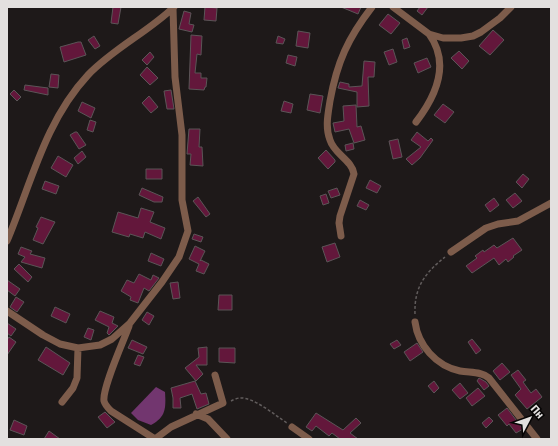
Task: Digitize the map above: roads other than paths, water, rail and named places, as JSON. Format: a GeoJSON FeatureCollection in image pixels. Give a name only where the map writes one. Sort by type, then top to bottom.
{"type":"FeatureCollection","features":[{"type":"Feature","properties":{"kind":"street"},"geometry":{"type":"LineString","coordinates":[[341,236],[339,223],[340,216],[354,174],[350,164],[339,154],[330,142],[327,125],[328,115],[334,82],[341,58],[353,34],[372,7]]}},
{"type":"Feature","properties":{"kind":"street"},"geometry":{"type":"LineString","coordinates":[[393,7],[429,34],[436,44],[438,52],[438,78],[436,90],[432,99],[416,122]]}},
{"type":"Feature","properties":{"kind":"street"},"geometry":{"type":"LineString","coordinates":[[429,34],[443,38],[465,38],[473,36],[485,29],[511,7]]}},
{"type":"Feature","properties":{"kind":"street"},"geometry":{"type":"LineString","coordinates":[[7,241],[47,137],[70,96],[89,74],[101,63],[174,8]]}},
{"type":"Feature","properties":{"kind":"street"},"geometry":{"type":"LineString","coordinates":[[7,311],[52,340],[69,347],[90,347],[107,342],[120,334],[130,323],[173,266],[181,252],[188,231],[182,200],[182,135],[175,77],[174,8]]}},
{"type":"Feature","properties":{"kind":"street"},"geometry":{"type":"LineString","coordinates":[[451,252],[486,228],[498,224],[518,222],[551,204]]}},
{"type":"Feature","properties":{"kind":"street"},"geometry":{"type":"LineString","coordinates":[[415,322],[419,339],[437,360],[451,368],[466,372],[480,373],[489,378],[537,439]]}},
{"type":"Feature","properties":{"kind":"street"},"geometry":{"type":"LineString","coordinates":[[130,323],[108,382],[104,400],[111,411],[155,439],[171,427],[196,414],[223,403],[214,375]]}},
{"type":"Feature","properties":{"kind":"street"},"geometry":{"type":"LineString","coordinates":[[62,402],[73,388],[78,378],[78,348]]}},
{"type":"Feature","properties":{"kind":"street"},"geometry":{"type":"LineString","coordinates":[[196,414],[208,419],[227,439]]}},
{"type":"Feature","properties":{"kind":"street"},"geometry":{"type":"LineString","coordinates":[[292,427],[309,439]]}}]}
